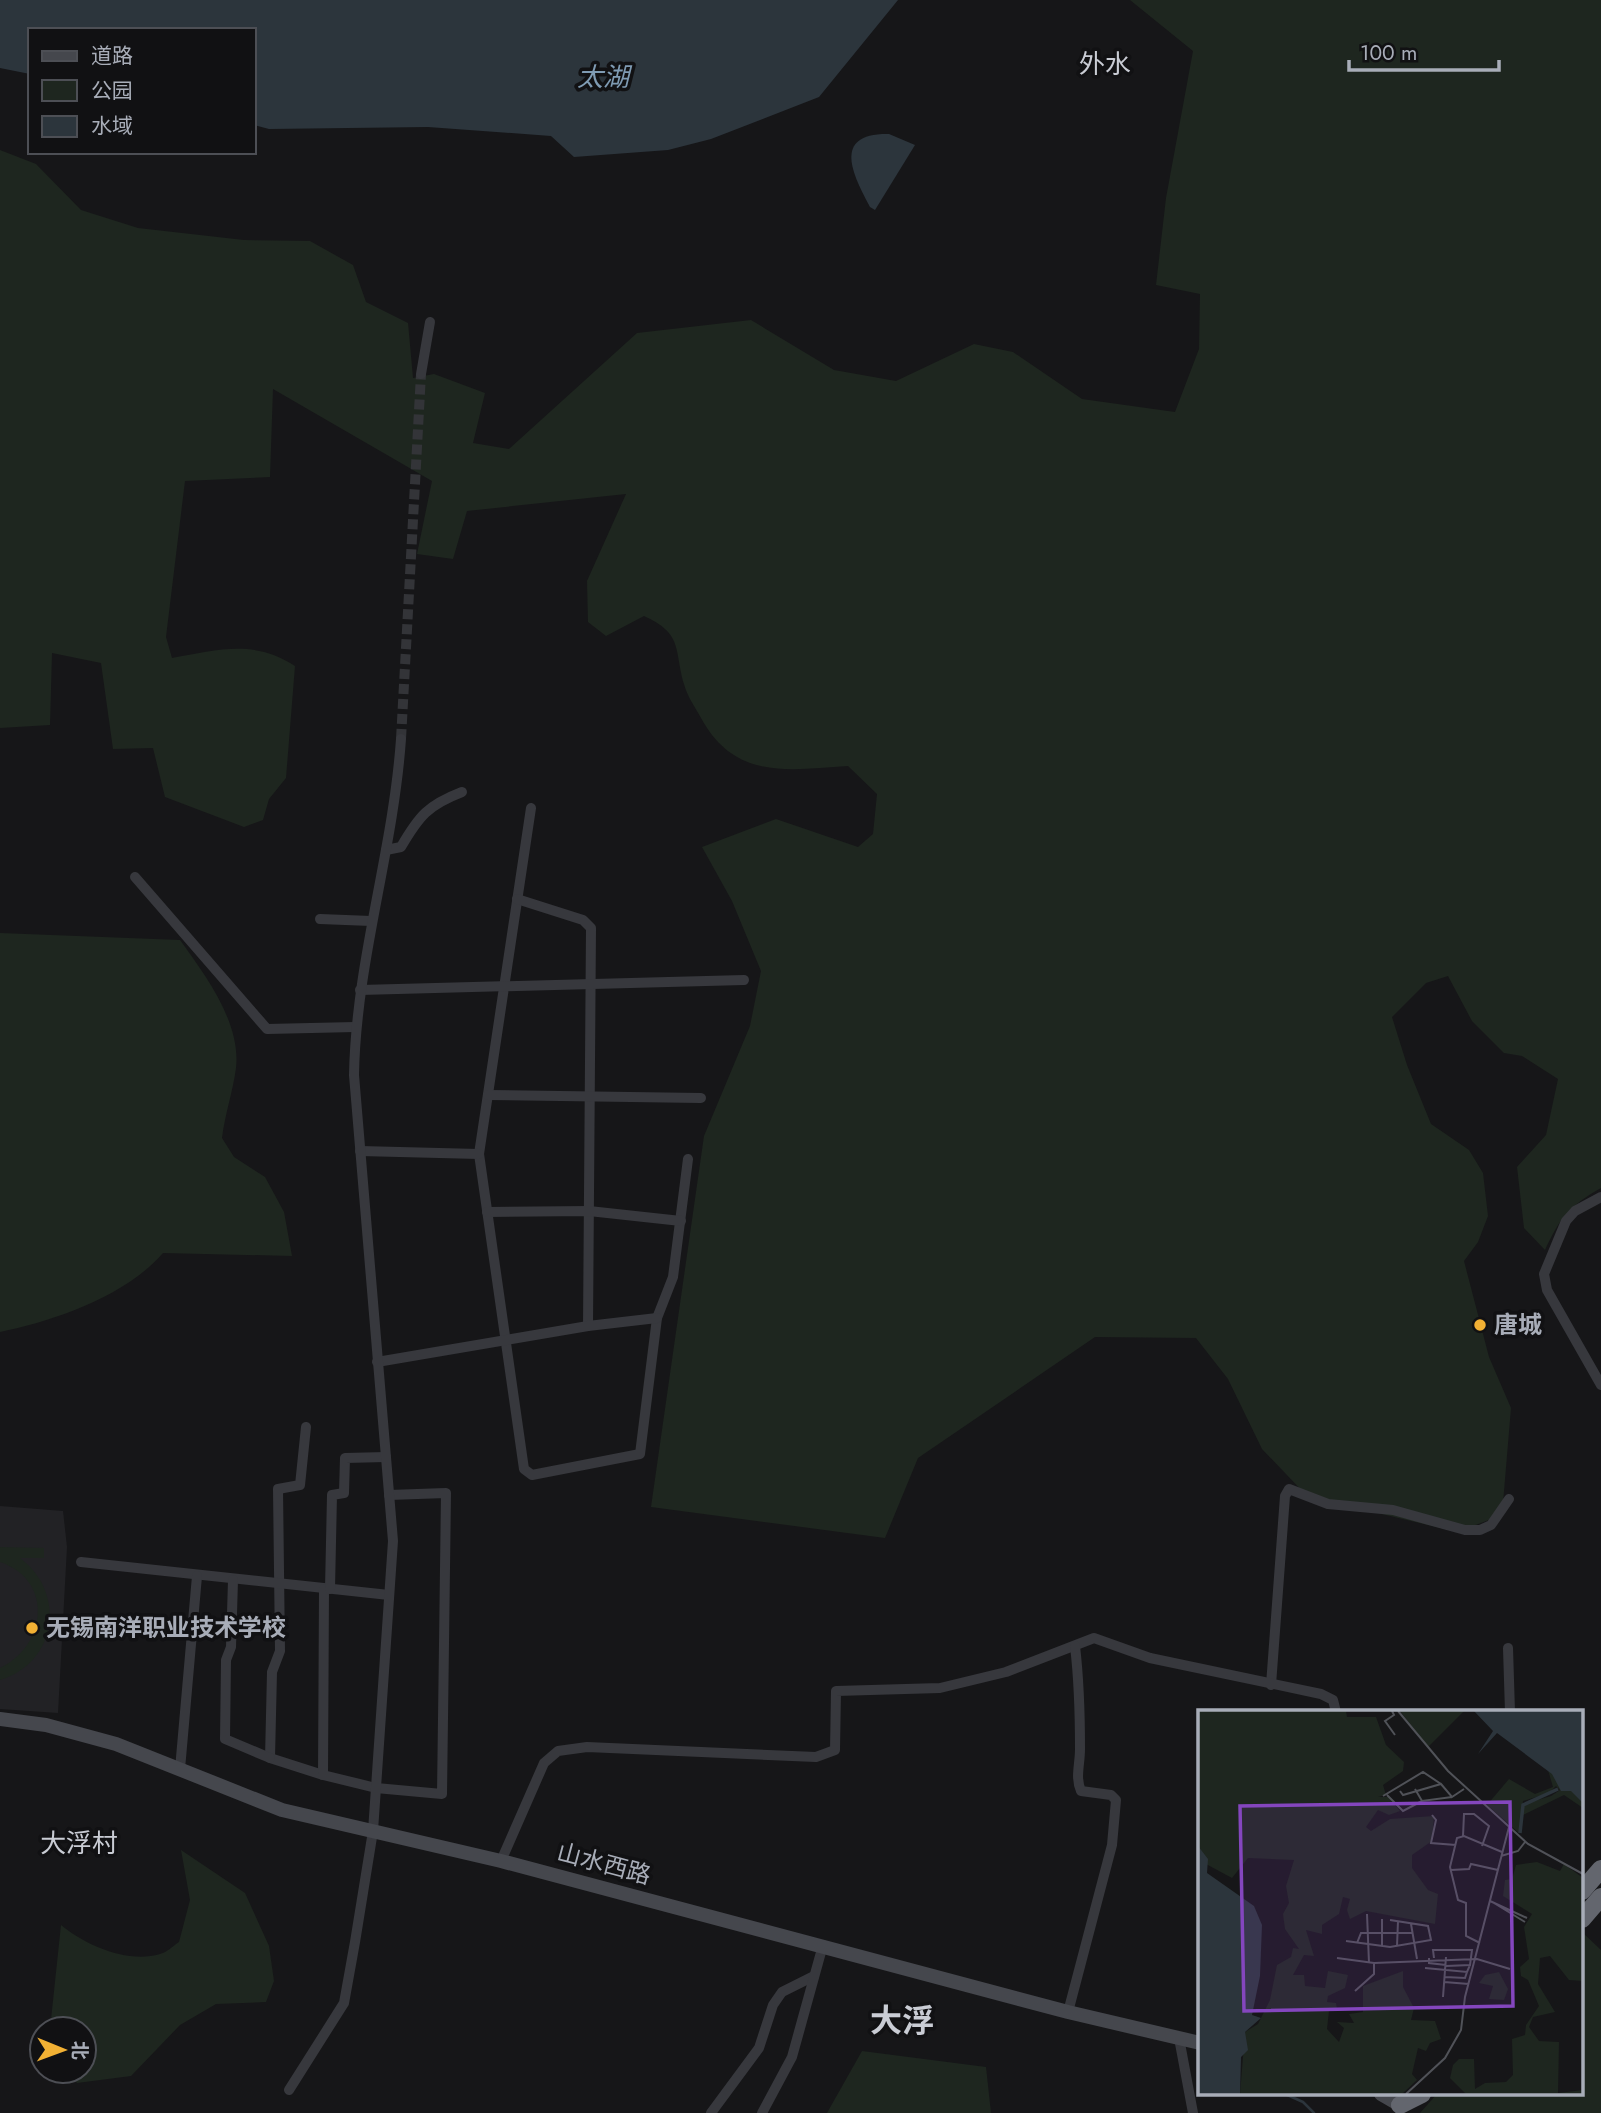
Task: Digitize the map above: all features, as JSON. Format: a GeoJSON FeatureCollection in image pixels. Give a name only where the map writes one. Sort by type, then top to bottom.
{"type":"FeatureCollection","features":[{"type":"Feature","properties":{"kind":"highway"},"geometry":{"type":"LineString","coordinates":[[1584,1889],[1601,1869]]}},
{"type":"Feature","properties":{"kind":"highway"},"geometry":{"type":"LineString","coordinates":[[1584,1917],[1601,1897]]}},
{"type":"Feature","properties":{"kind":"highway"},"geometry":{"type":"LineString","coordinates":[[1400,2104],[1418,2096]]}},
{"type":"Feature","properties":{"kind":"street"},"geometry":{"type":"LineString","coordinates":[[421,374],[430,322]]}},
{"type":"Feature","properties":{"kind":"street"},"geometry":{"type":"LineString","coordinates":[[289,2090],[344,2003],[373,1831],[393,1541],[354,1075],[355,1027],[371,920],[397,797],[401,739]]}},
{"type":"Feature","properties":{"kind":"street"},"geometry":{"type":"LineString","coordinates":[[386,850],[401,847],[415,823],[432,803],[462,792]]}},
{"type":"Feature","properties":{"kind":"street"},"geometry":{"type":"LineString","coordinates":[[531,808],[479,1154],[524,1469],[532,1475],[638,1457],[657,1318],[674,1277],[688,1159]]}},
{"type":"Feature","properties":{"kind":"street"},"geometry":{"type":"LineString","coordinates":[[135,877],[267,1029],[355,1027]]}},
{"type":"Feature","properties":{"kind":"street"},"geometry":{"type":"LineString","coordinates":[[517,899],[583,919],[591,928],[588,1326]]}},
{"type":"Feature","properties":{"kind":"street"},"geometry":{"type":"LineString","coordinates":[[320,919],[371,920]]}},
{"type":"Feature","properties":{"kind":"street"},"geometry":{"type":"LineString","coordinates":[[360,990],[744,980]]}},
{"type":"Feature","properties":{"kind":"street"},"geometry":{"type":"LineString","coordinates":[[488,1095],[701,1098]]}},
{"type":"Feature","properties":{"kind":"street"},"geometry":{"type":"LineString","coordinates":[[360,1151],[479,1154]]}},
{"type":"Feature","properties":{"kind":"street"},"geometry":{"type":"LineString","coordinates":[[1601,1197],[1575,1211],[1566,1221],[1544,1275],[1547,1290],[1601,1385]]}},
{"type":"Feature","properties":{"kind":"street"},"geometry":{"type":"LineString","coordinates":[[488,1212],[589,1212],[681,1221]]}},
{"type":"Feature","properties":{"kind":"street"},"geometry":{"type":"LineString","coordinates":[[377,1362],[588,1326],[657,1318]]}},
{"type":"Feature","properties":{"kind":"street"},"geometry":{"type":"LineString","coordinates":[[270,1758],[272,1672],[280,1651],[278,1489],[300,1485],[306,1427]]}},
{"type":"Feature","properties":{"kind":"street"},"geometry":{"type":"LineString","coordinates":[[323,1775],[332,1494],[344,1493],[345,1458],[386,1457]]}},
{"type":"Feature","properties":{"kind":"street"},"geometry":{"type":"LineString","coordinates":[[1271,1685],[1284,1496],[1289,1489],[1328,1504],[1393,1510],[1465,1530],[1480,1530],[1491,1525],[1509,1499]]}},
{"type":"Feature","properties":{"kind":"street"},"geometry":{"type":"LineString","coordinates":[[233,1580],[232,1647],[226,1660],[226,1739],[270,1758],[323,1775],[376,1788],[442,1794],[446,1493],[389,1494]]}},
{"type":"Feature","properties":{"kind":"street"},"geometry":{"type":"LineString","coordinates":[[81,1562],[389,1595]]}},
{"type":"Feature","properties":{"kind":"street"},"geometry":{"type":"LineString","coordinates":[[180,1769],[197,1576]]}},
{"type":"Feature","properties":{"kind":"street"},"geometry":{"type":"LineString","coordinates":[[501,1861],[544,1763],[558,1751],[587,1747],[816,1757],[835,1751],[836,1691],[940,1688],[1006,1672],[1094,1638],[1150,1658],[1321,1694],[1333,1700],[1336,1710]]}},
{"type":"Feature","properties":{"kind":"street"},"geometry":{"type":"LineString","coordinates":[[1068,2012],[1112,1845],[1115,1800],[1111,1795],[1081,1791],[1076,1781],[1080,1754],[1080,1685],[1075,1646]]}},
{"type":"Feature","properties":{"kind":"street"},"geometry":{"type":"LineString","coordinates":[[1508,1648],[1510,1710]]}},
{"type":"Feature","properties":{"kind":"street","name":"山水西路"},"geometry":{"type":"LineString","coordinates":[[0,1719],[76,1732],[180,1769],[282,1810],[501,1861],[1068,2012],[1198,2043]]}},
{"type":"Feature","properties":{"kind":"street"},"geometry":{"type":"LineString","coordinates":[[762,2113],[792,2057],[823,1945]]}},
{"type":"Feature","properties":{"kind":"street"},"geometry":{"type":"LineString","coordinates":[[711,2113],[759,2048],[773,2005],[782,1992],[814,1976]]}},
{"type":"Feature","properties":{"kind":"street"},"geometry":{"type":"LineString","coordinates":[[1179,2038],[1185,2085],[1193,2113]]}},
{"type":"Feature","properties":{"kind":"shaded area","name":"无锡南洋职业技术学校"},"geometry":{"type":"Polygon","coordinates":[[[0,1506],[63,1511],[67,1547],[58,1713],[0,1709],[0,1506]]]}},
{"type":"Feature","properties":{"kind":"green space"},"geometry":{"type":"Polygon","coordinates":[[[1130,0],[1601,0],[1601,1188],[1567,1214],[1545,1250],[1524,1228],[1517,1167],[1546,1135],[1558,1079],[1522,1056],[1504,1053],[1472,1021],[1448,976],[1426,983],[1392,1017],[1407,1065],[1431,1124],[1469,1150],[1483,1173],[1488,1216],[1478,1242],[1464,1261],[1489,1357],[1511,1408],[1502,1515],[1457,1532],[1307,1496],[1262,1449],[1228,1379],[1196,1338],[1095,1337],[918,1458],[885,1538],[651,1507],[704,1136],[750,1026],[761,971],[732,901],[702,847],[776,819],[858,847],[873,834],[877,794],[848,766],[804,769],[764,767],[730,752],[715,738],[689,697],[675,643],[665,629],[644,616],[606,636],[588,622],[587,581],[626,494],[467,511],[453,559],[417,554],[432,481],[273,389],[270,477],[185,481],[166,637],[172,658],[220,650],[250,649],[265,652],[295,666],[286,778],[269,799],[263,820],[244,827],[165,797],[153,748],[113,749],[101,663],[52,653],[50,725],[0,728],[0,150],[36,164],[81,210],[138,228],[244,240],[310,241],[353,265],[366,302],[408,323],[413,378],[434,374],[485,393],[473,443],[509,449],[637,333],[751,320],[834,370],[896,381],[974,344],[1013,352],[1082,399],[1175,412],[1199,349],[1200,294],[1156,285],[1166,198],[1193,51],[1130,0]]]}},
{"type":"Feature","properties":{"kind":"green space"},"geometry":{"type":"Polygon","coordinates":[[[0,933],[180,940],[219,1000],[233,1034],[236,1068],[222,1138],[234,1157],[265,1177],[284,1212],[292,1256],[163,1253],[130,1282],[109,1294],[66,1314],[0,1332],[0,933]]]}},
{"type":"Feature","properties":{"kind":"green space"},"geometry":{"type":"Polygon","coordinates":[[[0,1547],[44,1548],[44,1558],[20,1558],[35,1573],[45,1589],[49,1626],[44,1643],[34,1659],[19,1671],[0,1680],[0,1668],[16,1658],[27,1645],[35,1630],[38,1614],[36,1598],[29,1583],[17,1571],[0,1562],[0,1547]]]}},
{"type":"Feature","properties":{"kind":"green space"},"geometry":{"type":"Polygon","coordinates":[[[181,1850],[245,1893],[269,1946],[274,1981],[266,2002],[216,2004],[180,2025],[131,2076],[98,2080],[98,2015],[51,2015],[61,1925],[94,1946],[108,1951],[148,1956],[167,1951],[179,1942],[190,1900],[181,1850]]]}},
{"type":"Feature","properties":{"kind":"green space"},"geometry":{"type":"Polygon","coordinates":[[[1584,1934],[1601,1950],[1601,2113],[1420,2113],[1435,2096],[1584,2096],[1584,1934]]]}},
{"type":"Feature","properties":{"kind":"green space"},"geometry":{"type":"Polygon","coordinates":[[[862,2051],[986,2067],[991,2113],[827,2113],[862,2051]]]}},
{"type":"Feature","properties":{"kind":"water","name":"太湖"},"geometry":{"type":"Polygon","coordinates":[[[0,0],[898,0],[819,97],[711,139],[668,150],[574,157],[551,136],[428,127],[269,129],[256,126],[256,28],[28,28],[28,74],[0,68],[0,0]]]}},
{"type":"Feature","properties":{"kind":"water"},"geometry":{"type":"Polygon","coordinates":[[[889,134],[915,145],[875,210],[870,207],[858,182],[851,158],[853,148],[859,140],[889,134]]]}},
{"type":"Feature","properties":{"kind":"waterway"},"geometry":{"type":"LineString","coordinates":[[1290,2096],[1303,2102],[1314,2113]]}},
{"type":"Feature","properties":{"kind":"tunnel"},"geometry":{"type":"LineString","coordinates":[[401,739],[421,374]]}},
{"type":"Feature","properties":{"kind":"place","name":"唐城"},"geometry":{"type":"Point","coordinates":[1480,1325]}},
{"type":"Feature","properties":{"kind":"place","name":"无锡南洋职业技术学校"},"geometry":{"type":"Point","coordinates":[32,1628]}},
{"type":"Feature","properties":{"kind":"district","name":"外水"},"geometry":{"type":"Point","coordinates":[1105,64]}},
{"type":"Feature","properties":{"kind":"district","name":"大浮村"},"geometry":{"type":"Point","coordinates":[79,1843]}},
{"type":"Feature","properties":{"kind":"district","name":"大浮"},"geometry":{"type":"Point","coordinates":[902,2021]}}]}
